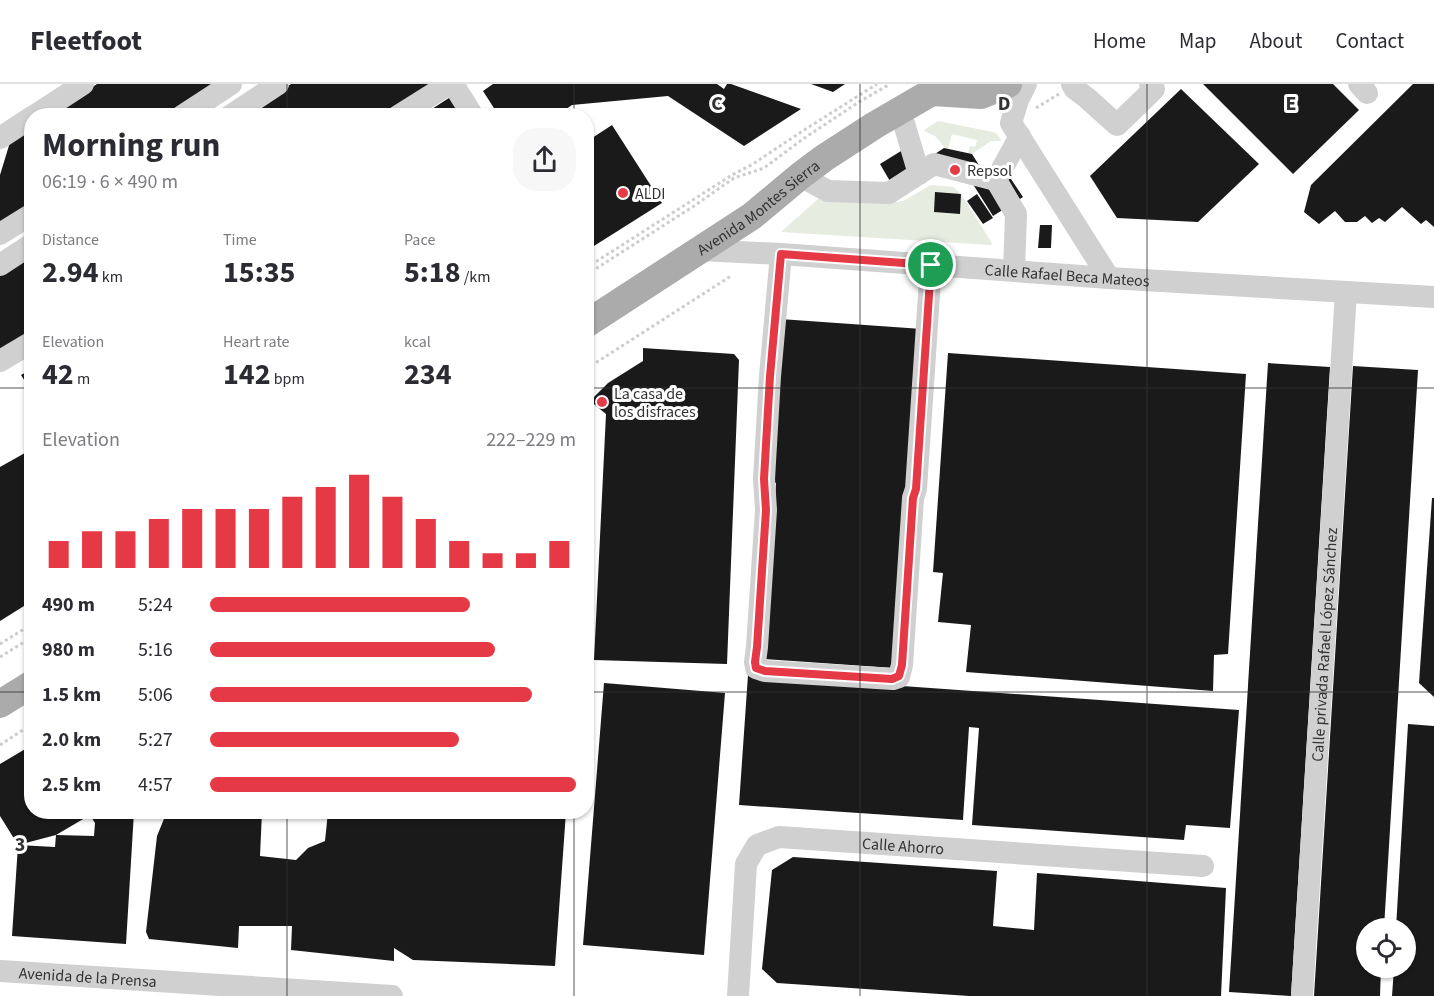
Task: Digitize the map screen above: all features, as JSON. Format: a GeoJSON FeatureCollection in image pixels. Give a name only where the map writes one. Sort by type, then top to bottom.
{"type":"FeatureCollection","features":[{"type":"Feature","properties":{"kind":"main road","name":"Avenida Montes Sierra"},"geometry":{"type":"LineString","coordinates":[[594,319],[752,216],[824,158],[940,87],[981,95],[1008,84]]}},
{"type":"Feature","properties":{"kind":"main road"},"geometry":{"type":"LineString","coordinates":[[1018,84],[1026,84]]}},
{"type":"Feature","properties":{"kind":"main road"},"geometry":{"type":"LineString","coordinates":[[0,704],[24,689]]}},
{"type":"Feature","properties":{"kind":"street"},"geometry":{"type":"LineString","coordinates":[[46,108],[83,84]]}},
{"type":"Feature","properties":{"kind":"street"},"geometry":{"type":"LineString","coordinates":[[194,108],[231,84]]}},
{"type":"Feature","properties":{"kind":"street"},"geometry":{"type":"LineString","coordinates":[[242,108],[278,84]]}},
{"type":"Feature","properties":{"kind":"street"},"geometry":{"type":"LineString","coordinates":[[411,108],[451,84],[468,108]]}},
{"type":"Feature","properties":{"kind":"street"},"geometry":{"type":"LineString","coordinates":[[996,180],[1016,130],[1018,100],[1026,84]]}},
{"type":"Feature","properties":{"kind":"street"},"geometry":{"type":"LineString","coordinates":[[1073,85],[1117,125],[1154,89],[1150,84]]}},
{"type":"Feature","properties":{"kind":"street"},"geometry":{"type":"LineString","coordinates":[[900,110],[919,174]]}},
{"type":"Feature","properties":{"kind":"street"},"geometry":{"type":"LineString","coordinates":[[0,138],[24,122]]}},
{"type":"Feature","properties":{"kind":"street"},"geometry":{"type":"LineString","coordinates":[[1016,130],[1109,278]]}},
{"type":"Feature","properties":{"kind":"street"},"geometry":{"type":"LineString","coordinates":[[800,176],[828,190],[889,193],[934,164],[996,180],[1016,214],[1014,271]]}},
{"type":"Feature","properties":{"kind":"street"},"geometry":{"type":"LineString","coordinates":[[0,234],[24,219]]}},
{"type":"Feature","properties":{"kind":"street"},"geometry":{"type":"LineString","coordinates":[[0,265],[24,249]]}},
{"type":"Feature","properties":{"kind":"street","name":"Calle Rafael Beca Mateos"},"geometry":{"type":"LineString","coordinates":[[700,250],[1109,278],[1434,297]]}},
{"type":"Feature","properties":{"kind":"street"},"geometry":{"type":"LineString","coordinates":[[781,254],[770,376],[764,479],[766,510],[755,662],[756,668],[765,671],[892,679],[899,676],[902,665],[916,489],[931,265]]}},
{"type":"Feature","properties":{"kind":"street","name":"Calle privada Rafael López Sánchez"},"geometry":{"type":"LineString","coordinates":[[1302,996],[1346,292]]}},
{"type":"Feature","properties":{"kind":"street"},"geometry":{"type":"LineString","coordinates":[[0,361],[24,347]]}},
{"type":"Feature","properties":{"kind":"street","name":"Calle Ahorro"},"geometry":{"type":"LineString","coordinates":[[738,996],[746,864],[757,845],[778,837],[1203,866]]}},
{"type":"Feature","properties":{"kind":"street","name":"Avenida de la Prensa"},"geometry":{"type":"LineString","coordinates":[[0,971],[392,996]]}},
{"type":"Feature","properties":{"kind":"path"},"geometry":{"type":"LineString","coordinates":[[594,263],[877,84]]}},
{"type":"Feature","properties":{"kind":"path"},"geometry":{"type":"LineString","coordinates":[[594,270],[734,178],[764,168],[803,139],[890,84]]}},
{"type":"Feature","properties":{"kind":"path"},"geometry":{"type":"LineString","coordinates":[[1032,112],[1073,85]]}},
{"type":"Feature","properties":{"kind":"path"},"geometry":{"type":"LineString","coordinates":[[594,364],[731,276]]}},
{"type":"Feature","properties":{"kind":"path"},"geometry":{"type":"LineString","coordinates":[[0,644],[24,629]]}},
{"type":"Feature","properties":{"kind":"path"},"geometry":{"type":"LineString","coordinates":[[0,657],[24,642]]}},
{"type":"Feature","properties":{"kind":"path"},"geometry":{"type":"LineString","coordinates":[[0,745],[24,729]]}},
{"type":"Feature","properties":{"kind":"shaded area"},"geometry":{"type":"Polygon","coordinates":[[[938,121],[993,132],[1001,140],[991,141],[972,154],[968,153],[970,146],[975,147],[977,140],[952,134],[948,149],[935,136],[924,131],[938,121]]]}},
{"type":"Feature","properties":{"kind":"shaded area"},"geometry":{"type":"Polygon","coordinates":[[[931,185],[953,187],[960,193],[934,212],[960,214],[961,194],[992,243],[991,245],[781,232],[818,199],[898,202],[931,185]]]}},
{"type":"Feature","properties":{"kind":"building"},"geometry":{"type":"Polygon","coordinates":[[[97,84],[217,84],[181,108],[60,108],[97,84]]]}},
{"type":"Feature","properties":{"kind":"building"},"geometry":{"type":"Polygon","coordinates":[[[291,84],[437,84],[399,108],[255,108],[291,84]]]}},
{"type":"Feature","properties":{"kind":"building"},"geometry":{"type":"Polygon","coordinates":[[[493,84],[717,84],[724,89],[727,84],[731,84],[801,109],[744,146],[668,96],[572,105],[568,108],[494,108],[483,91],[493,84]]]}},
{"type":"Feature","properties":{"kind":"building"},"geometry":{"type":"Polygon","coordinates":[[[811,84],[845,84],[833,92],[811,84]]]}},
{"type":"Feature","properties":{"kind":"building"},"geometry":{"type":"Polygon","coordinates":[[[1203,84],[1333,84],[1359,110],[1293,174],[1203,84]]]}},
{"type":"Feature","properties":{"kind":"building"},"geometry":{"type":"Polygon","coordinates":[[[1413,84],[1434,84],[1434,227],[1426,220],[1421,224],[1402,207],[1385,222],[1379,218],[1372,223],[1365,216],[1357,222],[1345,222],[1335,211],[1319,224],[1304,212],[1311,185],[1413,84]]]}},
{"type":"Feature","properties":{"kind":"building"},"geometry":{"type":"Polygon","coordinates":[[[1181,89],[1259,164],[1198,222],[1117,218],[1090,176],[1181,89]]]}},
{"type":"Feature","properties":{"kind":"building"},"geometry":{"type":"Polygon","coordinates":[[[452,96],[460,108],[433,108],[452,96]]]}},
{"type":"Feature","properties":{"kind":"building"},"geometry":{"type":"Polygon","coordinates":[[[612,125],[662,203],[594,246],[594,137],[612,125]]]}},
{"type":"Feature","properties":{"kind":"building"},"geometry":{"type":"Polygon","coordinates":[[[24,131],[24,210],[0,225],[0,175],[11,139],[24,131]]]}},
{"type":"Feature","properties":{"kind":"building"},"geometry":{"type":"Polygon","coordinates":[[[944,148],[972,154],[992,186],[1009,176],[1023,197],[993,216],[959,162],[898,195],[880,164],[901,151],[912,169],[944,148]]]}},
{"type":"Feature","properties":{"kind":"building"},"geometry":{"type":"Polygon","coordinates":[[[935,192],[961,194],[960,214],[934,212],[935,192]]]}},
{"type":"Feature","properties":{"kind":"building"},"geometry":{"type":"Polygon","coordinates":[[[977,194],[993,218],[983,224],[967,201],[977,194]]]}},
{"type":"Feature","properties":{"kind":"building"},"geometry":{"type":"Polygon","coordinates":[[[1040,225],[1052,225],[1051,248],[1038,248],[1040,225]]]}},
{"type":"Feature","properties":{"kind":"building"},"geometry":{"type":"Polygon","coordinates":[[[24,258],[24,338],[0,352],[0,273],[24,258]]]}},
{"type":"Feature","properties":{"kind":"building"},"geometry":{"type":"Polygon","coordinates":[[[780,319],[922,329],[894,668],[764,659],[776,483],[770,482],[780,319]]]}},
{"type":"Feature","properties":{"kind":"building"},"geometry":{"type":"Polygon","coordinates":[[[643,348],[734,354],[739,360],[727,664],[594,660],[606,414],[594,404],[594,397],[608,383],[643,361],[643,348]]]}},
{"type":"Feature","properties":{"kind":"building"},"geometry":{"type":"Polygon","coordinates":[[[948,353],[1246,374],[1228,654],[1214,655],[1213,691],[966,672],[971,625],[938,622],[943,573],[933,572],[948,353]]]}},
{"type":"Feature","properties":{"kind":"building"},"geometry":{"type":"Polygon","coordinates":[[[1268,363],[1330,367],[1291,996],[1229,992],[1268,363]]]}},
{"type":"Feature","properties":{"kind":"building"},"geometry":{"type":"Polygon","coordinates":[[[1353,366],[1418,370],[1385,918],[1356,918],[1356,978],[1381,978],[1380,996],[1314,996],[1353,366]]]}},
{"type":"Feature","properties":{"kind":"building"},"geometry":{"type":"Polygon","coordinates":[[[24,454],[24,606],[0,621],[0,467],[24,454]]]}},
{"type":"Feature","properties":{"kind":"building"},"geometry":{"type":"Polygon","coordinates":[[[1432,498],[1434,498],[1434,697],[1419,683],[1432,498]]]}},
{"type":"Feature","properties":{"kind":"building"},"geometry":{"type":"Polygon","coordinates":[[[748,675],[1239,710],[1230,828],[1186,825],[1184,840],[972,825],[979,728],[969,727],[963,820],[739,805],[748,675]]]}},
{"type":"Feature","properties":{"kind":"building"},"geometry":{"type":"Polygon","coordinates":[[[604,683],[725,693],[704,955],[583,945],[604,683]]]}},
{"type":"Feature","properties":{"kind":"building"},"geometry":{"type":"Polygon","coordinates":[[[1408,724],[1434,726],[1434,996],[1392,996],[1393,978],[1416,978],[1416,918],[1397,918],[1408,724]]]}},
{"type":"Feature","properties":{"kind":"building"},"geometry":{"type":"Polygon","coordinates":[[[24,750],[24,819],[83,819],[56,835],[18,845],[0,816],[0,764],[24,750]]]}},
{"type":"Feature","properties":{"kind":"building"},"geometry":{"type":"Polygon","coordinates":[[[92,819],[134,819],[126,944],[12,936],[18,845],[55,847],[56,835],[94,836],[95,823],[92,819]]]}},
{"type":"Feature","properties":{"kind":"building"},"geometry":{"type":"Polygon","coordinates":[[[164,819],[262,819],[260,856],[296,860],[308,848],[325,841],[327,819],[566,819],[555,966],[413,960],[394,948],[394,961],[291,950],[292,926],[239,926],[238,948],[149,939],[146,932],[157,836],[164,819]]]}},
{"type":"Feature","properties":{"kind":"building"},"geometry":{"type":"Polygon","coordinates":[[[793,857],[997,871],[993,926],[1034,930],[1037,873],[1226,888],[1221,996],[969,996],[777,983],[762,969],[772,870],[793,857]]]}},
{"type":"Feature","properties":{"kind":"place","name":"Repsol"},"geometry":{"type":"Point","coordinates":[955,170]}},
{"type":"Feature","properties":{"kind":"place","name":"ALDI"},"geometry":{"type":"Point","coordinates":[623,193]}},
{"type":"Feature","properties":{"kind":"place","name":"La casa de los disfraces"},"geometry":{"type":"Point","coordinates":[602,402]}},
{"type":"Feature","properties":{"kind":"route"},"geometry":{"type":"LineString","coordinates":[[781,254],[931,265],[916,489],[913,498],[902,665],[899,676],[892,679],[765,671],[756,668],[766,510],[764,479],[770,376],[781,254]]}}]}
